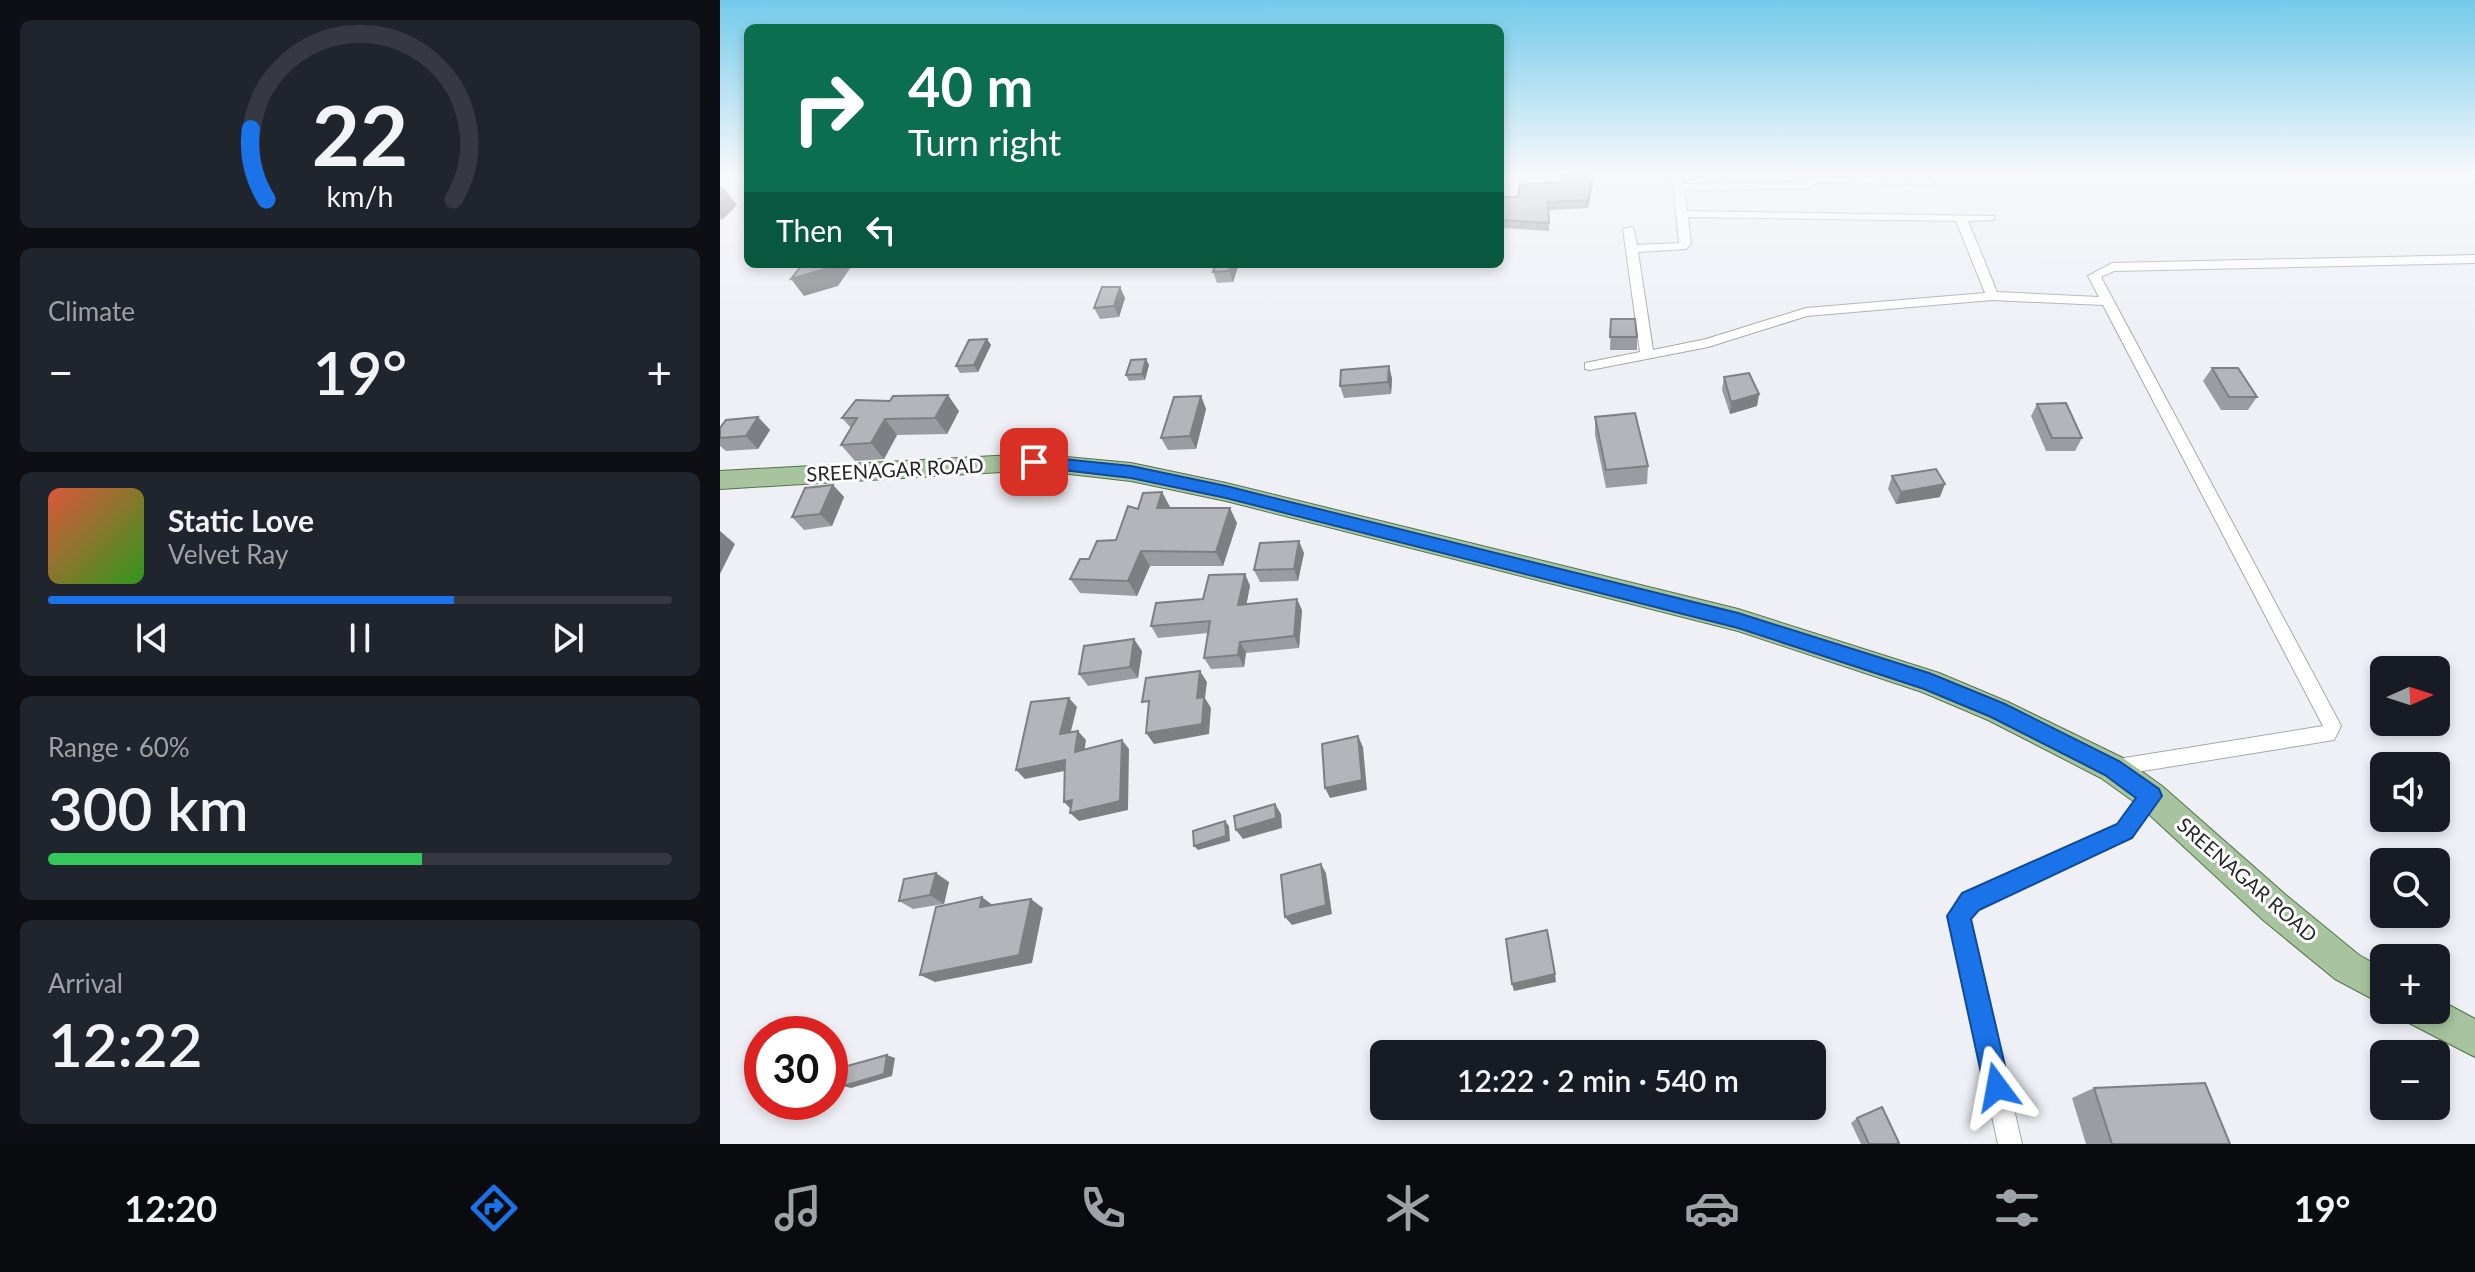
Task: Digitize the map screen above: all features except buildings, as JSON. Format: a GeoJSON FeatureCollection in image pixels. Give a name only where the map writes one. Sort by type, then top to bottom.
{"type":"FeatureCollection","features":[{"type":"Feature","properties":{"kind":"main road","name":"SREENAGAR ROAD"},"geometry":{"type":"LineString","coordinates":[[720,480],[1034,462],[1144,474],[1738,620],[1929,682],[1998,711],[2112,768],[2151,796],[2275,908],[2347,967],[2370,980]]}},
{"type":"Feature","properties":{"kind":"main road"},"geometry":{"type":"LineString","coordinates":[[2448,1024],[2475,1039]]}},
{"type":"Feature","properties":{"kind":"street"},"geometry":{"type":"LineString","coordinates":[[1632,249],[1682,247],[1685,244],[1683,226]]}},
{"type":"Feature","properties":{"kind":"street"},"geometry":{"type":"LineString","coordinates":[[1964,226],[1992,296]]}},
{"type":"Feature","properties":{"kind":"street"},"geometry":{"type":"LineString","coordinates":[[1629,229],[1647,355]]}},
{"type":"Feature","properties":{"kind":"street"},"geometry":{"type":"LineString","coordinates":[[2112,768],[2328,734],[2332,726],[2094,276],[2112,267],[2475,259]]}},
{"type":"Feature","properties":{"kind":"street"},"geometry":{"type":"LineString","coordinates":[[1590,366],[1708,343],[1806,312],[1992,296],[2107,301]]}},
{"type":"Feature","properties":{"kind":"street"},"geometry":{"type":"LineString","coordinates":[[2010,1144],[1959,916],[1970,901],[2125,831],[2151,796]]}},
{"type":"Feature","properties":{"kind":"route"},"geometry":{"type":"LineString","coordinates":[[1034,462],[1131,472],[1226,492],[1738,620],[1929,682],[1998,711],[2112,768],[2151,796],[2125,831],[1970,901],[1959,916],[1997,1087]]}}]}
